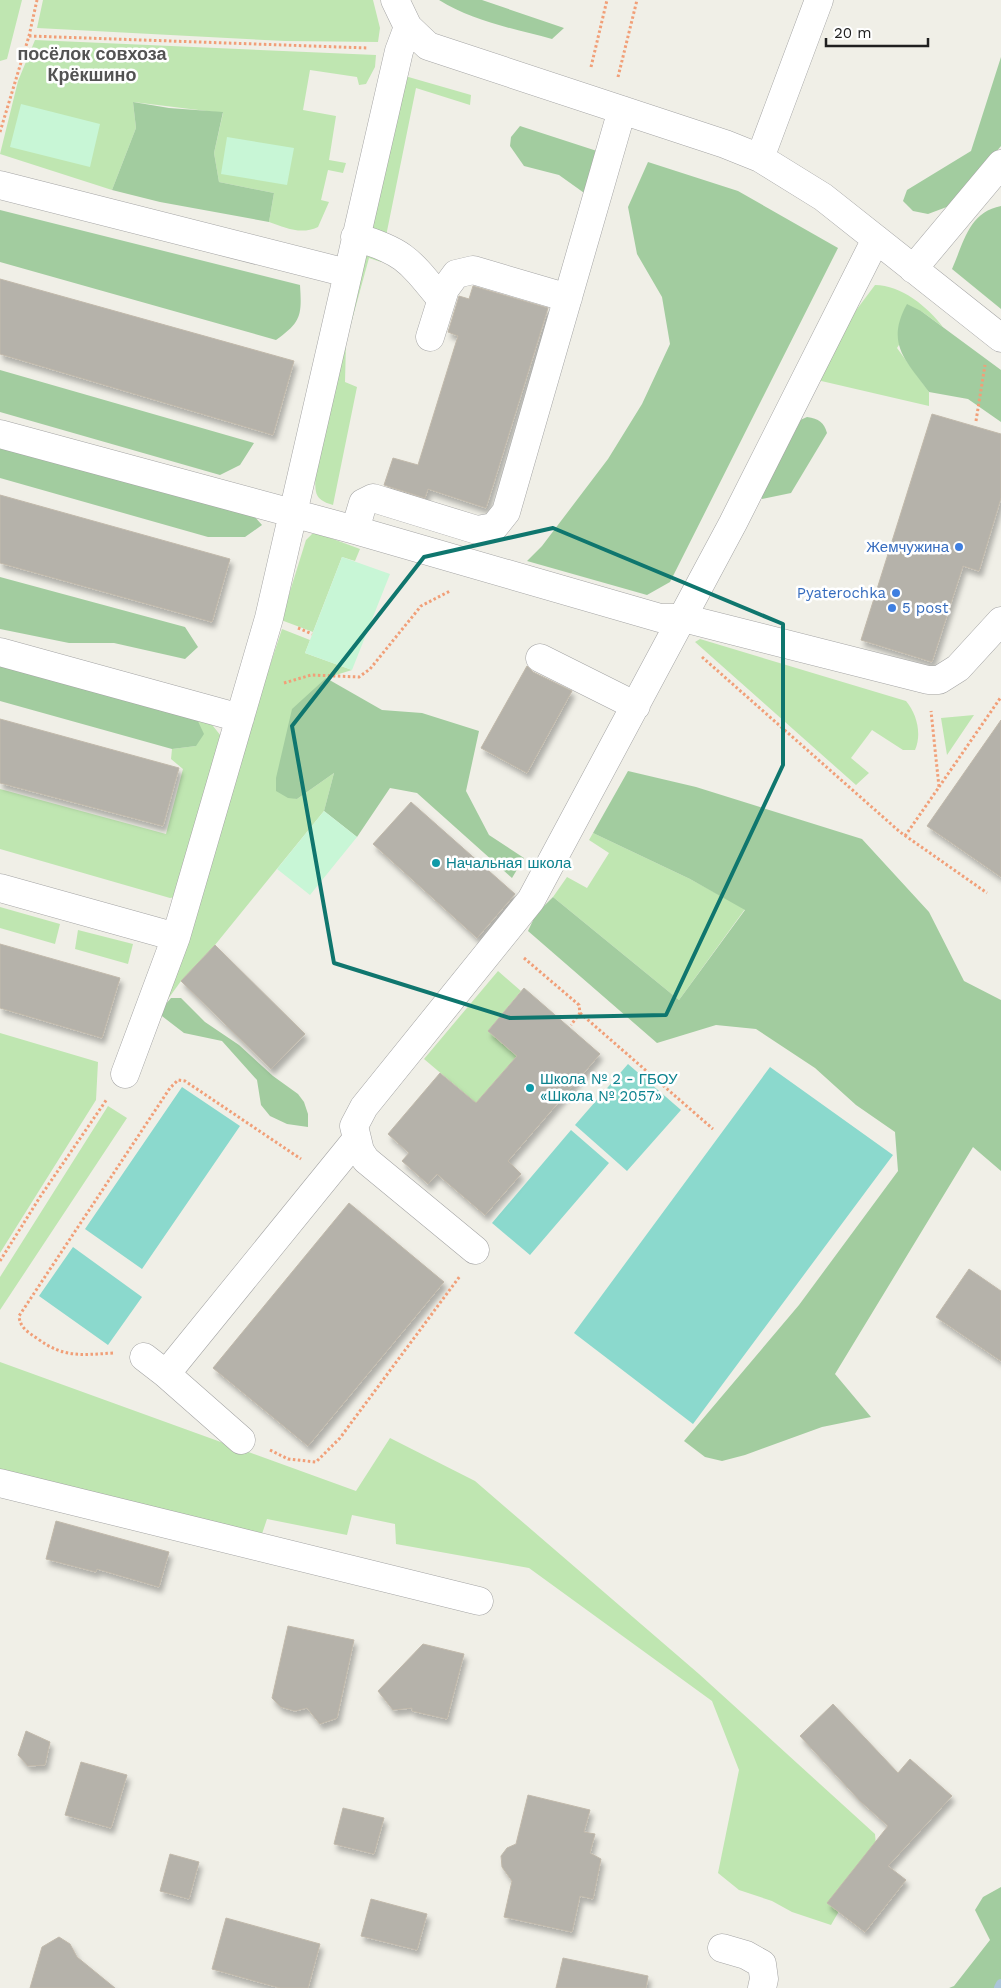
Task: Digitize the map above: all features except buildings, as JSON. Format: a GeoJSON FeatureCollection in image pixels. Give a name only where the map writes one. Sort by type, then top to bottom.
{"type":"FeatureCollection","features":[{"type":"Feature","properties":{"kind":"street"},"geometry":{"type":"LineString","coordinates":[[395,0],[408,27],[428,46],[583,98],[619,98],[760,158],[815,192],[996,334]]}},
{"type":"Feature","properties":{"kind":"street"},"geometry":{"type":"LineString","coordinates":[[760,158],[819,0]]}},
{"type":"Feature","properties":{"kind":"street"},"geometry":{"type":"LineString","coordinates":[[125,1074],[176,937],[244,706],[295,514],[355,237],[401,44],[408,27]]}},
{"type":"Feature","properties":{"kind":"street"},"geometry":{"type":"LineString","coordinates":[[354,530],[363,503],[373,498],[478,530],[494,527],[506,512],[568,298],[619,98]]}},
{"type":"Feature","properties":{"kind":"street"},"geometry":{"type":"LineString","coordinates":[[914,268],[1001,164]]}},
{"type":"Feature","properties":{"kind":"street"},"geometry":{"type":"LineString","coordinates":[[0,184],[347,273]]}},
{"type":"Feature","properties":{"kind":"street"},"geometry":{"type":"LineString","coordinates":[[355,237],[385,245],[411,261],[441,299]]}},
{"type":"Feature","properties":{"kind":"street"},"geometry":{"type":"LineString","coordinates":[[475,1250],[366,1160],[356,1140],[354,1126],[364,1107],[531,900],[679,626],[876,239]]}},
{"type":"Feature","properties":{"kind":"street"},"geometry":{"type":"LineString","coordinates":[[430,337],[445,289],[456,274],[473,270],[568,298]]}},
{"type":"Feature","properties":{"kind":"street"},"geometry":{"type":"LineString","coordinates":[[0,434],[354,530],[660,618],[679,626],[928,680],[939,680],[958,668],[1001,622]]}},
{"type":"Feature","properties":{"kind":"street"},"geometry":{"type":"LineString","coordinates":[[0,652],[244,706]]}},
{"type":"Feature","properties":{"kind":"street"},"geometry":{"type":"LineString","coordinates":[[540,658],[636,706]]}},
{"type":"Feature","properties":{"kind":"street"},"geometry":{"type":"LineString","coordinates":[[0,888],[176,937]]}},
{"type":"Feature","properties":{"kind":"street"},"geometry":{"type":"LineString","coordinates":[[166,1374],[356,1140]]}},
{"type":"Feature","properties":{"kind":"street"},"geometry":{"type":"LineString","coordinates":[[144,1356],[242,1440]]}},
{"type":"Feature","properties":{"kind":"street"},"geometry":{"type":"LineString","coordinates":[[0,1483],[479,1601]]}},
{"type":"Feature","properties":{"kind":"street"},"geometry":{"type":"LineString","coordinates":[[722,1948],[746,1955],[762,1964],[764,1979],[762,1988]]}},
{"type":"Feature","properties":{"kind":"path"},"geometry":{"type":"LineString","coordinates":[[0,132],[29,36],[37,0]]}},
{"type":"Feature","properties":{"kind":"path"},"geometry":{"type":"LineString","coordinates":[[583,98],[608,0]]}},
{"type":"Feature","properties":{"kind":"path"},"geometry":{"type":"LineString","coordinates":[[619,98],[637,0]]}},
{"type":"Feature","properties":{"kind":"path"},"geometry":{"type":"LineString","coordinates":[[29,36],[376,48]]}},
{"type":"Feature","properties":{"kind":"path"},"geometry":{"type":"LineString","coordinates":[[976,422],[996,334]]}},
{"type":"Feature","properties":{"kind":"path"},"geometry":{"type":"LineString","coordinates":[[244,706],[311,675],[359,677],[370,669],[421,606],[454,590]]}},
{"type":"Feature","properties":{"kind":"path"},"geometry":{"type":"LineString","coordinates":[[679,626],[905,836],[987,892]]}},
{"type":"Feature","properties":{"kind":"path"},"geometry":{"type":"LineString","coordinates":[[928,680],[939,787]]}},
{"type":"Feature","properties":{"kind":"path"},"geometry":{"type":"LineString","coordinates":[[905,836],[1001,696]]}},
{"type":"Feature","properties":{"kind":"path"},"geometry":{"type":"LineString","coordinates":[[501,938],[576,1002],[579,1005],[580,1013],[713,1129]]}},
{"type":"Feature","properties":{"kind":"path"},"geometry":{"type":"LineString","coordinates":[[571,1024],[580,1013]]}},
{"type":"Feature","properties":{"kind":"path"},"geometry":{"type":"LineString","coordinates":[[0,1261],[40,1196],[125,1074]]}},
{"type":"Feature","properties":{"kind":"path"},"geometry":{"type":"LineString","coordinates":[[144,1356],[128,1351],[84,1355],[60,1352],[51,1349],[27,1332],[20,1323],[18,1316],[170,1088],[178,1080],[185,1080],[327,1176]]}},
{"type":"Feature","properties":{"kind":"path"},"geometry":{"type":"LineString","coordinates":[[242,1440],[259,1444],[288,1458],[316,1462],[340,1438],[471,1262],[475,1250]]}},
{"type":"Feature","properties":{"kind":"highlighted area"},"geometry":{"type":"Polygon","coordinates":[[[553,528],[783,624],[783,765],[666,1015],[510,1018],[334,963],[292,726],[424,557],[553,528]]]}},
{"type":"Feature","properties":{"kind":"green space"},"geometry":{"type":"Polygon","coordinates":[[[0,0],[22,0],[7,59],[0,61],[0,0]]]}},
{"type":"Feature","properties":{"kind":"green space"},"geometry":{"type":"Polygon","coordinates":[[[43,0],[373,0],[380,28],[378,42],[285,41],[37,28],[43,0]]]}},
{"type":"Feature","properties":{"kind":"green space"},"geometry":{"type":"Polygon","coordinates":[[[439,0],[482,0],[564,28],[552,39],[465,14],[439,0]]]}},
{"type":"Feature","properties":{"kind":"green space"},"geometry":{"type":"Polygon","coordinates":[[[35,40],[376,55],[375,67],[366,84],[359,85],[357,77],[310,70],[303,110],[336,116],[329,160],[346,163],[343,173],[328,170],[321,200],[329,202],[318,227],[300,231],[269,222],[274,193],[219,182],[214,153],[223,113],[133,102],[136,128],[112,190],[0,154],[18,81],[35,40]]]}},
{"type":"Feature","properties":{"kind":"green space"},"geometry":{"type":"Polygon","coordinates":[[[1001,57],[1001,146],[952,205],[928,214],[913,211],[903,201],[907,190],[971,151],[1001,57]]]}},
{"type":"Feature","properties":{"kind":"green space"},"geometry":{"type":"Polygon","coordinates":[[[398,74],[471,95],[470,105],[416,88],[385,241],[362,234],[398,74]]]}},
{"type":"Feature","properties":{"kind":"green space"},"geometry":{"type":"Polygon","coordinates":[[[133,102],[169,108],[223,112],[214,153],[219,182],[274,193],[269,222],[160,202],[112,190],[136,128],[133,102]]]}},
{"type":"Feature","properties":{"kind":"green space"},"geometry":{"type":"Polygon","coordinates":[[[21,104],[100,124],[90,167],[10,147],[21,104]]]}},
{"type":"Feature","properties":{"kind":"green space"},"geometry":{"type":"Polygon","coordinates":[[[520,126],[600,152],[587,195],[559,175],[524,166],[510,146],[511,137],[520,126]]]}},
{"type":"Feature","properties":{"kind":"green space"},"geometry":{"type":"Polygon","coordinates":[[[227,137],[294,148],[287,185],[221,174],[227,137]]]}},
{"type":"Feature","properties":{"kind":"green space"},"geometry":{"type":"Polygon","coordinates":[[[648,162],[738,191],[838,248],[670,582],[647,595],[527,561],[542,546],[608,459],[642,404],[670,344],[662,297],[637,254],[628,207],[648,162]]]}},
{"type":"Feature","properties":{"kind":"green space"},"geometry":{"type":"Polygon","coordinates":[[[1001,206],[1001,309],[952,269],[964,239],[975,221],[990,209],[1001,206]]]}},
{"type":"Feature","properties":{"kind":"green space"},"geometry":{"type":"Polygon","coordinates":[[[0,210],[300,285],[301,304],[298,317],[291,328],[276,340],[0,262],[0,210]]]}},
{"type":"Feature","properties":{"kind":"green space"},"geometry":{"type":"Polygon","coordinates":[[[359,244],[384,251],[381,262],[369,258],[346,342],[345,382],[357,387],[333,505],[326,503],[318,497],[316,493],[315,472],[359,244]]]}},
{"type":"Feature","properties":{"kind":"green space"},"geometry":{"type":"Polygon","coordinates":[[[875,285],[894,289],[913,298],[930,312],[943,327],[921,311],[897,348],[929,392],[929,406],[817,380],[851,317],[875,285]]]}},
{"type":"Feature","properties":{"kind":"green space"},"geometry":{"type":"Polygon","coordinates":[[[907,304],[921,311],[1001,370],[1001,422],[968,399],[929,392],[906,361],[898,341],[898,330],[907,304]]]}},
{"type":"Feature","properties":{"kind":"green space"},"geometry":{"type":"Polygon","coordinates":[[[0,370],[254,443],[240,465],[220,475],[0,412],[0,370]]]}},
{"type":"Feature","properties":{"kind":"green space"},"geometry":{"type":"Polygon","coordinates":[[[807,417],[820,422],[827,433],[791,493],[762,499],[762,493],[798,421],[807,417]]]}},
{"type":"Feature","properties":{"kind":"green space"},"geometry":{"type":"Polygon","coordinates":[[[0,444],[246,507],[262,525],[245,537],[208,537],[0,478],[0,444]]]}},
{"type":"Feature","properties":{"kind":"green space"},"geometry":{"type":"Polygon","coordinates":[[[317,533],[360,549],[355,561],[342,557],[313,632],[281,620],[306,540],[312,534],[317,533]]]}},
{"type":"Feature","properties":{"kind":"green space"},"geometry":{"type":"Polygon","coordinates":[[[342,557],[390,574],[352,670],[305,653],[342,557]]]}},
{"type":"Feature","properties":{"kind":"green space"},"geometry":{"type":"Polygon","coordinates":[[[0,577],[185,627],[198,647],[185,659],[114,643],[69,643],[0,629],[0,577]]]}},
{"type":"Feature","properties":{"kind":"green space"},"geometry":{"type":"Polygon","coordinates":[[[282,629],[310,640],[305,653],[352,670],[326,678],[284,795],[297,799],[334,773],[324,811],[215,945],[181,981],[158,1013],[162,992],[282,629]]]}},
{"type":"Feature","properties":{"kind":"green space"},"geometry":{"type":"Polygon","coordinates":[[[700,639],[906,701],[916,718],[918,737],[915,750],[903,750],[872,730],[851,758],[869,773],[856,785],[695,642],[700,639]]]}},
{"type":"Feature","properties":{"kind":"green space"},"geometry":{"type":"Polygon","coordinates":[[[0,663],[195,715],[204,734],[196,746],[172,749],[0,701],[0,663]]]}},
{"type":"Feature","properties":{"kind":"green space"},"geometry":{"type":"Polygon","coordinates":[[[326,678],[382,710],[422,713],[479,731],[466,791],[489,835],[524,858],[512,878],[417,793],[390,788],[357,837],[324,811],[334,773],[297,799],[288,798],[276,791],[276,778],[292,709],[326,678]]]}},
{"type":"Feature","properties":{"kind":"green space"},"geometry":{"type":"Polygon","coordinates":[[[195,715],[209,721],[221,736],[175,897],[170,898],[0,849],[0,789],[166,834],[183,769],[171,759],[172,749],[196,746],[195,715]]]}},
{"type":"Feature","properties":{"kind":"green space"},"geometry":{"type":"Polygon","coordinates":[[[974,715],[947,755],[941,718],[974,715]]]}},
{"type":"Feature","properties":{"kind":"green space"},"geometry":{"type":"Polygon","coordinates":[[[628,771],[696,787],[862,839],[929,912],[964,981],[1001,1000],[1001,1171],[973,1147],[835,1374],[871,1417],[822,1427],[745,1455],[722,1461],[705,1457],[684,1441],[799,1305],[898,1171],[895,1132],[856,1105],[815,1068],[756,1029],[716,1025],[657,1043],[528,931],[536,914],[553,897],[679,1000],[745,910],[690,879],[593,833],[628,771]]]}},
{"type":"Feature","properties":{"kind":"green space"},"geometry":{"type":"Polygon","coordinates":[[[324,811],[357,837],[310,895],[277,869],[324,811]]]}},
{"type":"Feature","properties":{"kind":"green space"},"geometry":{"type":"Polygon","coordinates":[[[593,833],[690,879],[745,909],[679,1000],[553,897],[567,877],[587,888],[609,853],[589,840],[593,833]]]}},
{"type":"Feature","properties":{"kind":"green space"},"geometry":{"type":"Polygon","coordinates":[[[0,907],[60,924],[55,944],[0,928],[0,907]]]}},
{"type":"Feature","properties":{"kind":"green space"},"geometry":{"type":"Polygon","coordinates":[[[78,930],[133,944],[128,964],[75,949],[78,930]]]}},
{"type":"Feature","properties":{"kind":"green space"},"geometry":{"type":"Polygon","coordinates":[[[498,971],[521,991],[488,1031],[517,1056],[476,1103],[424,1059],[498,971]]]}},
{"type":"Feature","properties":{"kind":"green space"},"geometry":{"type":"Polygon","coordinates":[[[171,998],[181,998],[205,1022],[239,1045],[273,1076],[298,1094],[304,1102],[308,1114],[308,1127],[287,1124],[270,1116],[261,1105],[257,1080],[222,1041],[184,1033],[158,1013],[171,998]]]}},
{"type":"Feature","properties":{"kind":"green space"},"geometry":{"type":"Polygon","coordinates":[[[0,1033],[98,1062],[96,1100],[0,1253],[0,1033]]]}},
{"type":"Feature","properties":{"kind":"green space"},"geometry":{"type":"Polygon","coordinates":[[[108,1106],[127,1118],[0,1310],[0,1277],[108,1106]]]}},
{"type":"Feature","properties":{"kind":"green space"},"geometry":{"type":"Polygon","coordinates":[[[0,1362],[356,1491],[390,1438],[475,1481],[699,1674],[875,1834],[878,1867],[846,1899],[831,1925],[792,1912],[772,1901],[739,1890],[718,1873],[739,1770],[712,1701],[529,1568],[396,1544],[395,1524],[352,1515],[347,1535],[267,1519],[261,1537],[0,1472],[0,1362]]]}},
{"type":"Feature","properties":{"kind":"green space"},"geometry":{"type":"Polygon","coordinates":[[[1001,1887],[1001,1988],[949,1988],[954,1986],[990,1940],[975,1910],[983,1897],[1001,1887]]]}},
{"type":"Feature","properties":{"kind":"shaded area"},"geometry":{"type":"Polygon","coordinates":[[[628,1064],[681,1110],[627,1171],[575,1125],[628,1064]]]}},
{"type":"Feature","properties":{"kind":"shaded area"},"geometry":{"type":"Polygon","coordinates":[[[770,1067],[893,1155],[693,1424],[574,1333],[770,1067]]]}},
{"type":"Feature","properties":{"kind":"shaded area"},"geometry":{"type":"Polygon","coordinates":[[[182,1087],[240,1126],[142,1269],[85,1229],[182,1087]]]}},
{"type":"Feature","properties":{"kind":"shaded area"},"geometry":{"type":"Polygon","coordinates":[[[571,1130],[609,1163],[530,1255],[492,1223],[571,1130]]]}},
{"type":"Feature","properties":{"kind":"shaded area"},"geometry":{"type":"Polygon","coordinates":[[[73,1247],[142,1297],[108,1345],[39,1296],[73,1247]]]}},
{"type":"Feature","properties":{"kind":"waterway"},"geometry":{"type":"LineString","coordinates":[[999,1988],[1001,1984]]}},
{"type":"Feature","properties":{"kind":"place","name":"Жемчужина"},"geometry":{"type":"Point","coordinates":[959,547]}},
{"type":"Feature","properties":{"kind":"place","name":"Pyaterochka"},"geometry":{"type":"Point","coordinates":[896,593]}},
{"type":"Feature","properties":{"kind":"place","name":"5 post"},"geometry":{"type":"Point","coordinates":[892,608]}},
{"type":"Feature","properties":{"kind":"place","name":"Начальная школа"},"geometry":{"type":"Point","coordinates":[436,863]}},
{"type":"Feature","properties":{"kind":"place","name":"Школа № 2 - ГБОУ «Школа № 2057»"},"geometry":{"type":"Point","coordinates":[530,1088]}},
{"type":"Feature","properties":{"kind":"district","name":"посёлок совхоза Крёкшино"},"geometry":{"type":"Point","coordinates":[92,63]}}]}
